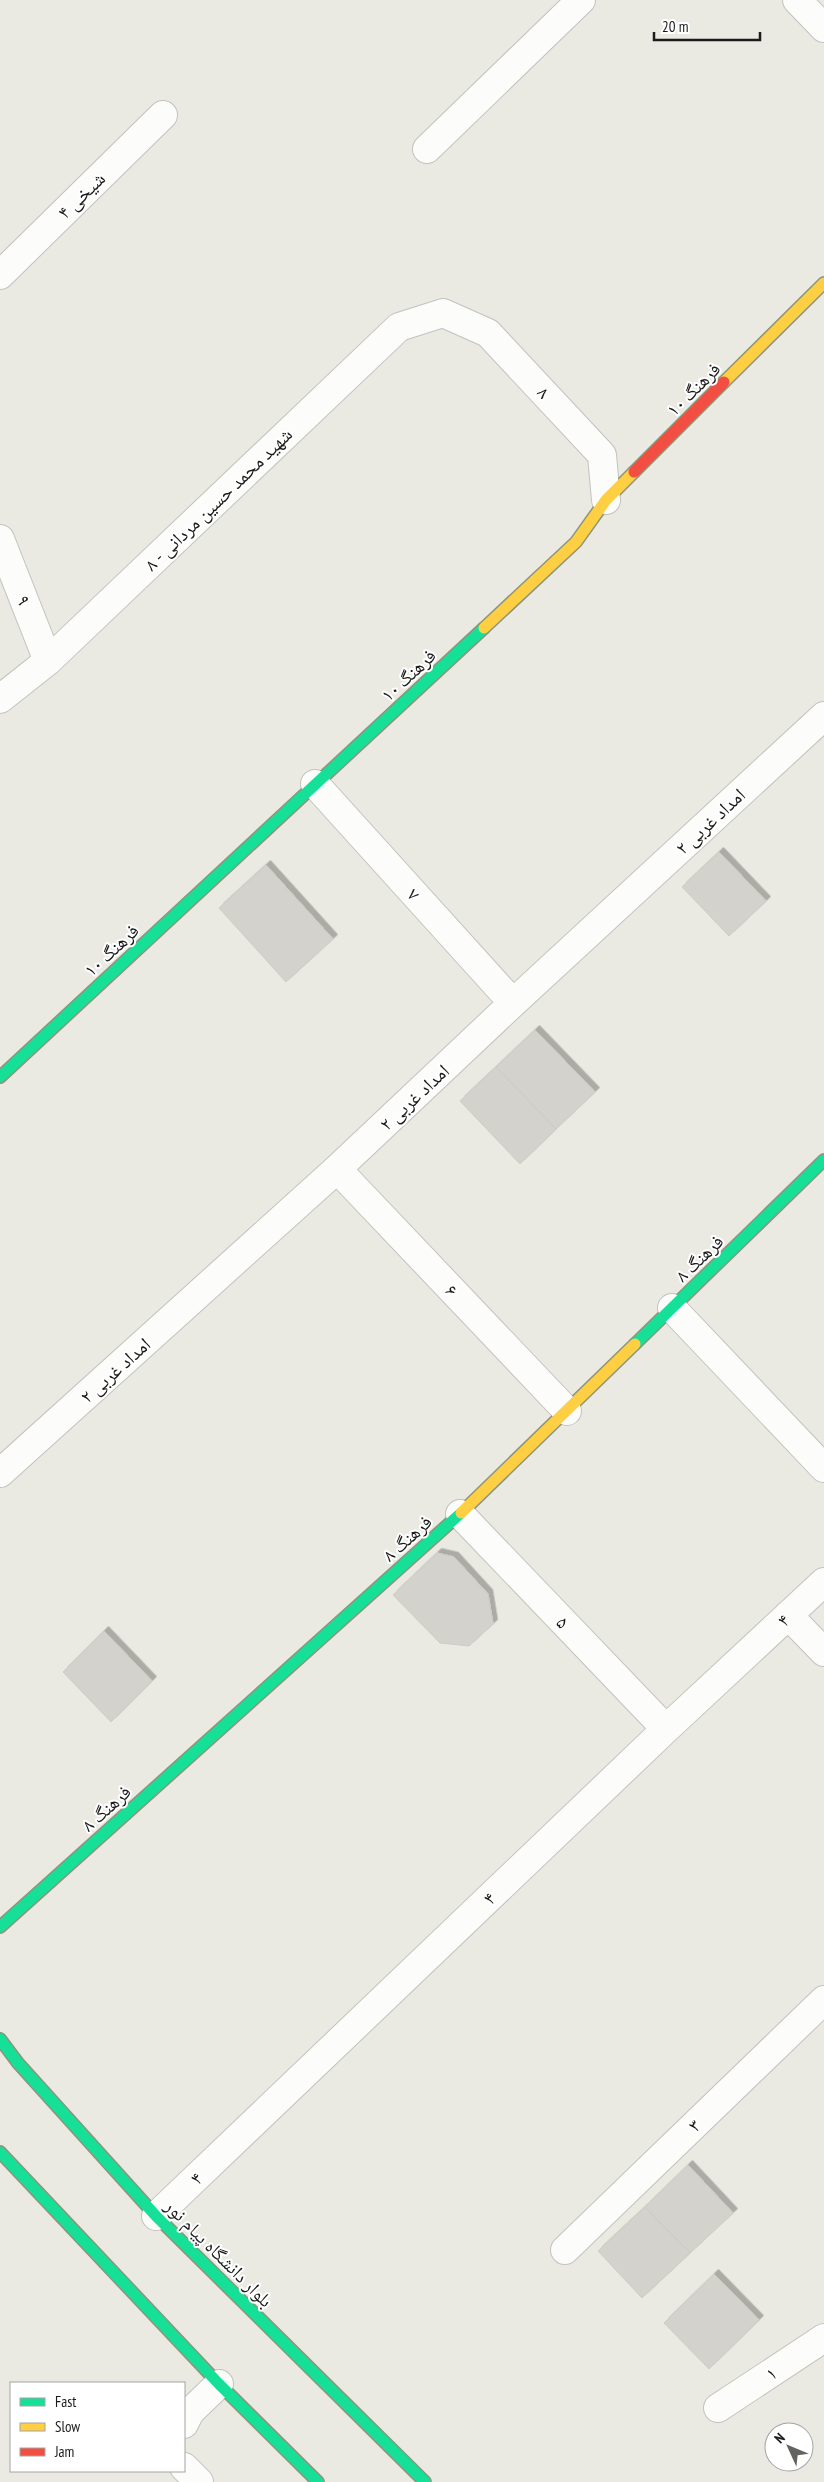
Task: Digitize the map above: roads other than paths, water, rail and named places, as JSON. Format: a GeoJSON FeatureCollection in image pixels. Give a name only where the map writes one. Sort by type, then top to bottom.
{"type":"FeatureCollection","features":[{"type":"Feature","properties":{"kind":"street"},"geometry":{"type":"LineString","coordinates":[[426,149],[581,0]]}},
{"type":"Feature","properties":{"kind":"street"},"geometry":{"type":"LineString","coordinates":[[797,0],[824,28]]}},
{"type":"Feature","properties":{"kind":"street","name":"شیخی ۴"},"geometry":{"type":"LineString","coordinates":[[0,275],[162,115]]}},
{"type":"Feature","properties":{"kind":"street","name":"فرهنگ ۱۰"},"geometry":{"type":"LineString","coordinates":[[0,1077],[576,542],[606,500],[824,283]]}},
{"type":"Feature","properties":{"kind":"street","name":"۸"},"geometry":{"type":"LineString","coordinates":[[442,313],[488,333],[602,455],[606,500]]}},
{"type":"Feature","properties":{"kind":"street","name":"شهید محمد حسین مردانی - ۸"},"geometry":{"type":"LineString","coordinates":[[0,699],[48,661],[399,327],[442,313]]}},
{"type":"Feature","properties":{"kind":"street","name":"۹"},"geometry":{"type":"LineString","coordinates":[[0,539],[48,661]]}},
{"type":"Feature","properties":{"kind":"street","name":"امداد غربی ۲"},"geometry":{"type":"LineString","coordinates":[[0,1473],[338,1169],[513,1003],[824,716]]}},
{"type":"Feature","properties":{"kind":"street","name":"۷"},"geometry":{"type":"LineString","coordinates":[[315,784],[513,1003]]}},
{"type":"Feature","properties":{"kind":"street","name":"فرهنگ ۸"},"geometry":{"type":"LineString","coordinates":[[0,1927],[460,1514],[824,1160]]}},
{"type":"Feature","properties":{"kind":"street","name":"۶"},"geometry":{"type":"LineString","coordinates":[[338,1169],[567,1411]]}},
{"type":"Feature","properties":{"kind":"street"},"geometry":{"type":"LineString","coordinates":[[672,1308],[824,1468]]}},
{"type":"Feature","properties":{"kind":"street","name":"۵"},"geometry":{"type":"LineString","coordinates":[[460,1514],[666,1729]]}},
{"type":"Feature","properties":{"kind":"street","name":"۴"},"geometry":{"type":"LineString","coordinates":[[156,2216],[666,1729],[824,1582]]}},
{"type":"Feature","properties":{"kind":"street"},"geometry":{"type":"LineString","coordinates":[[788,1615],[824,1652]]}},
{"type":"Feature","properties":{"kind":"street","name":"۳"},"geometry":{"type":"LineString","coordinates":[[565,2250],[824,2000]]}},
{"type":"Feature","properties":{"kind":"street","name":"بلوار دانشگاه پیام نور"},"geometry":{"type":"LineString","coordinates":[[0,2038],[18,2063],[156,2216],[425,2482]]}},
{"type":"Feature","properties":{"kind":"street"},"geometry":{"type":"LineString","coordinates":[[0,2152],[219,2384],[318,2482]]}},
{"type":"Feature","properties":{"kind":"street","name":"۱"},"geometry":{"type":"LineString","coordinates":[[718,2408],[824,2338]]}},
{"type":"Feature","properties":{"kind":"street"},"geometry":{"type":"LineString","coordinates":[[185,2422],[190,2412],[219,2384]]}},
{"type":"Feature","properties":{"kind":"street"},"geometry":{"type":"LineString","coordinates":[[185,2468],[199,2482]]}}]}
